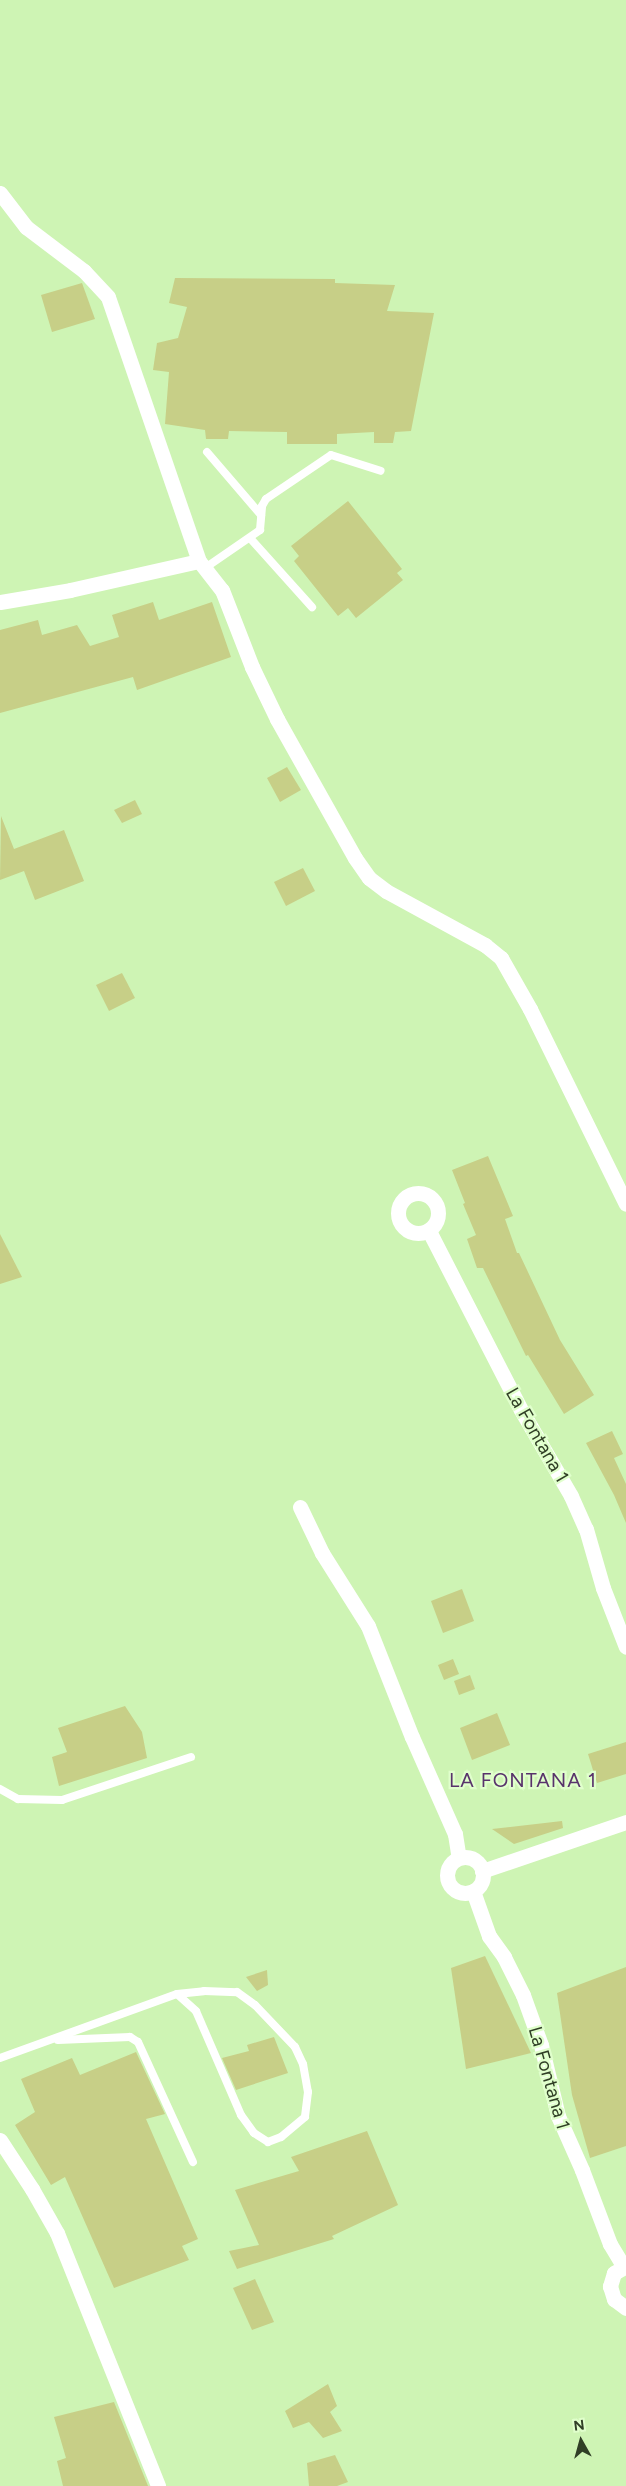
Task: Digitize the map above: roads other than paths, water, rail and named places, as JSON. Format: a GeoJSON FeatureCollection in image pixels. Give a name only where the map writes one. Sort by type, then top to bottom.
{"type":"FeatureCollection","features":[{"type":"Feature","properties":{"kind":"street"},"geometry":{"type":"LineString","coordinates":[[0,193],[26,228],[84,271],[108,297],[202,564],[222,590],[252,667],[277,719],[354,858],[369,878],[386,891],[485,945],[500,958],[530,1008],[626,1204]]}},
{"type":"Feature","properties":{"kind":"street"},"geometry":{"type":"LineString","coordinates":[[0,602],[202,564]]}},
{"type":"Feature","properties":{"kind":"street","name":"La Fontana 1"},"geometry":{"type":"LineString","coordinates":[[429,1231],[520,1410],[571,1496],[586,1529],[603,1588],[626,1647]]}},
{"type":"Feature","properties":{"kind":"street"},"geometry":{"type":"LineString","coordinates":[[300,1507],[322,1553],[368,1626],[412,1737],[455,1834],[459,1858]]}},
{"type":"Feature","properties":{"kind":"street"},"geometry":{"type":"LineString","coordinates":[[482,1871],[626,1822]]}},
{"type":"Feature","properties":{"kind":"street"},"geometry":{"type":"LineString","coordinates":[[459,1858],[470,1858],[480,1866],[482,1871],[481,1883],[473,1891],[462,1893],[451,1888],[446,1877],[449,1866],[459,1858]]}},
{"type":"Feature","properties":{"kind":"street","name":"La Fontana 1"},"geometry":{"type":"LineString","coordinates":[[473,1891],[489,1936],[504,1957],[523,1995],[541,2045],[558,2116],[582,2170],[610,2244],[625,2266]]}},
{"type":"Feature","properties":{"kind":"street"},"geometry":{"type":"LineString","coordinates":[[0,2140],[32,2189],[57,2233],[158,2486]]}},
{"type":"Feature","properties":{"kind":"street"},"geometry":{"type":"LineString","coordinates":[[625,2266],[614,2273],[610,2286],[614,2299],[626,2308]]}},
{"type":"Feature","properties":{"kind":"lane"},"geometry":{"type":"LineString","coordinates":[[207,452],[261,515]]}},
{"type":"Feature","properties":{"kind":"lane"},"geometry":{"type":"LineString","coordinates":[[202,564],[250,538],[260,530],[261,515],[266,499],[331,455],[381,471]]}},
{"type":"Feature","properties":{"kind":"lane"},"geometry":{"type":"LineString","coordinates":[[250,538],[312,607]]}},
{"type":"Feature","properties":{"kind":"lane"},"geometry":{"type":"LineString","coordinates":[[0,1789],[18,1799],[62,1800],[190,1757]]}},
{"type":"Feature","properties":{"kind":"lane"},"geometry":{"type":"LineString","coordinates":[[0,2058],[177,1994],[204,1991],[237,1992],[255,2005],[295,2047],[303,2064],[308,2092],[305,2117],[281,2137],[268,2142],[254,2133],[241,2115],[196,2011],[177,1994]]}},
{"type":"Feature","properties":{"kind":"lane"},"geometry":{"type":"LineString","coordinates":[[49,2040],[130,2036],[138,2042],[193,2162]]}},
{"type":"Feature","properties":{"kind":"district","name":"LA FONTANA 1"},"geometry":{"type":"Point","coordinates":[523,1780]}}]}
